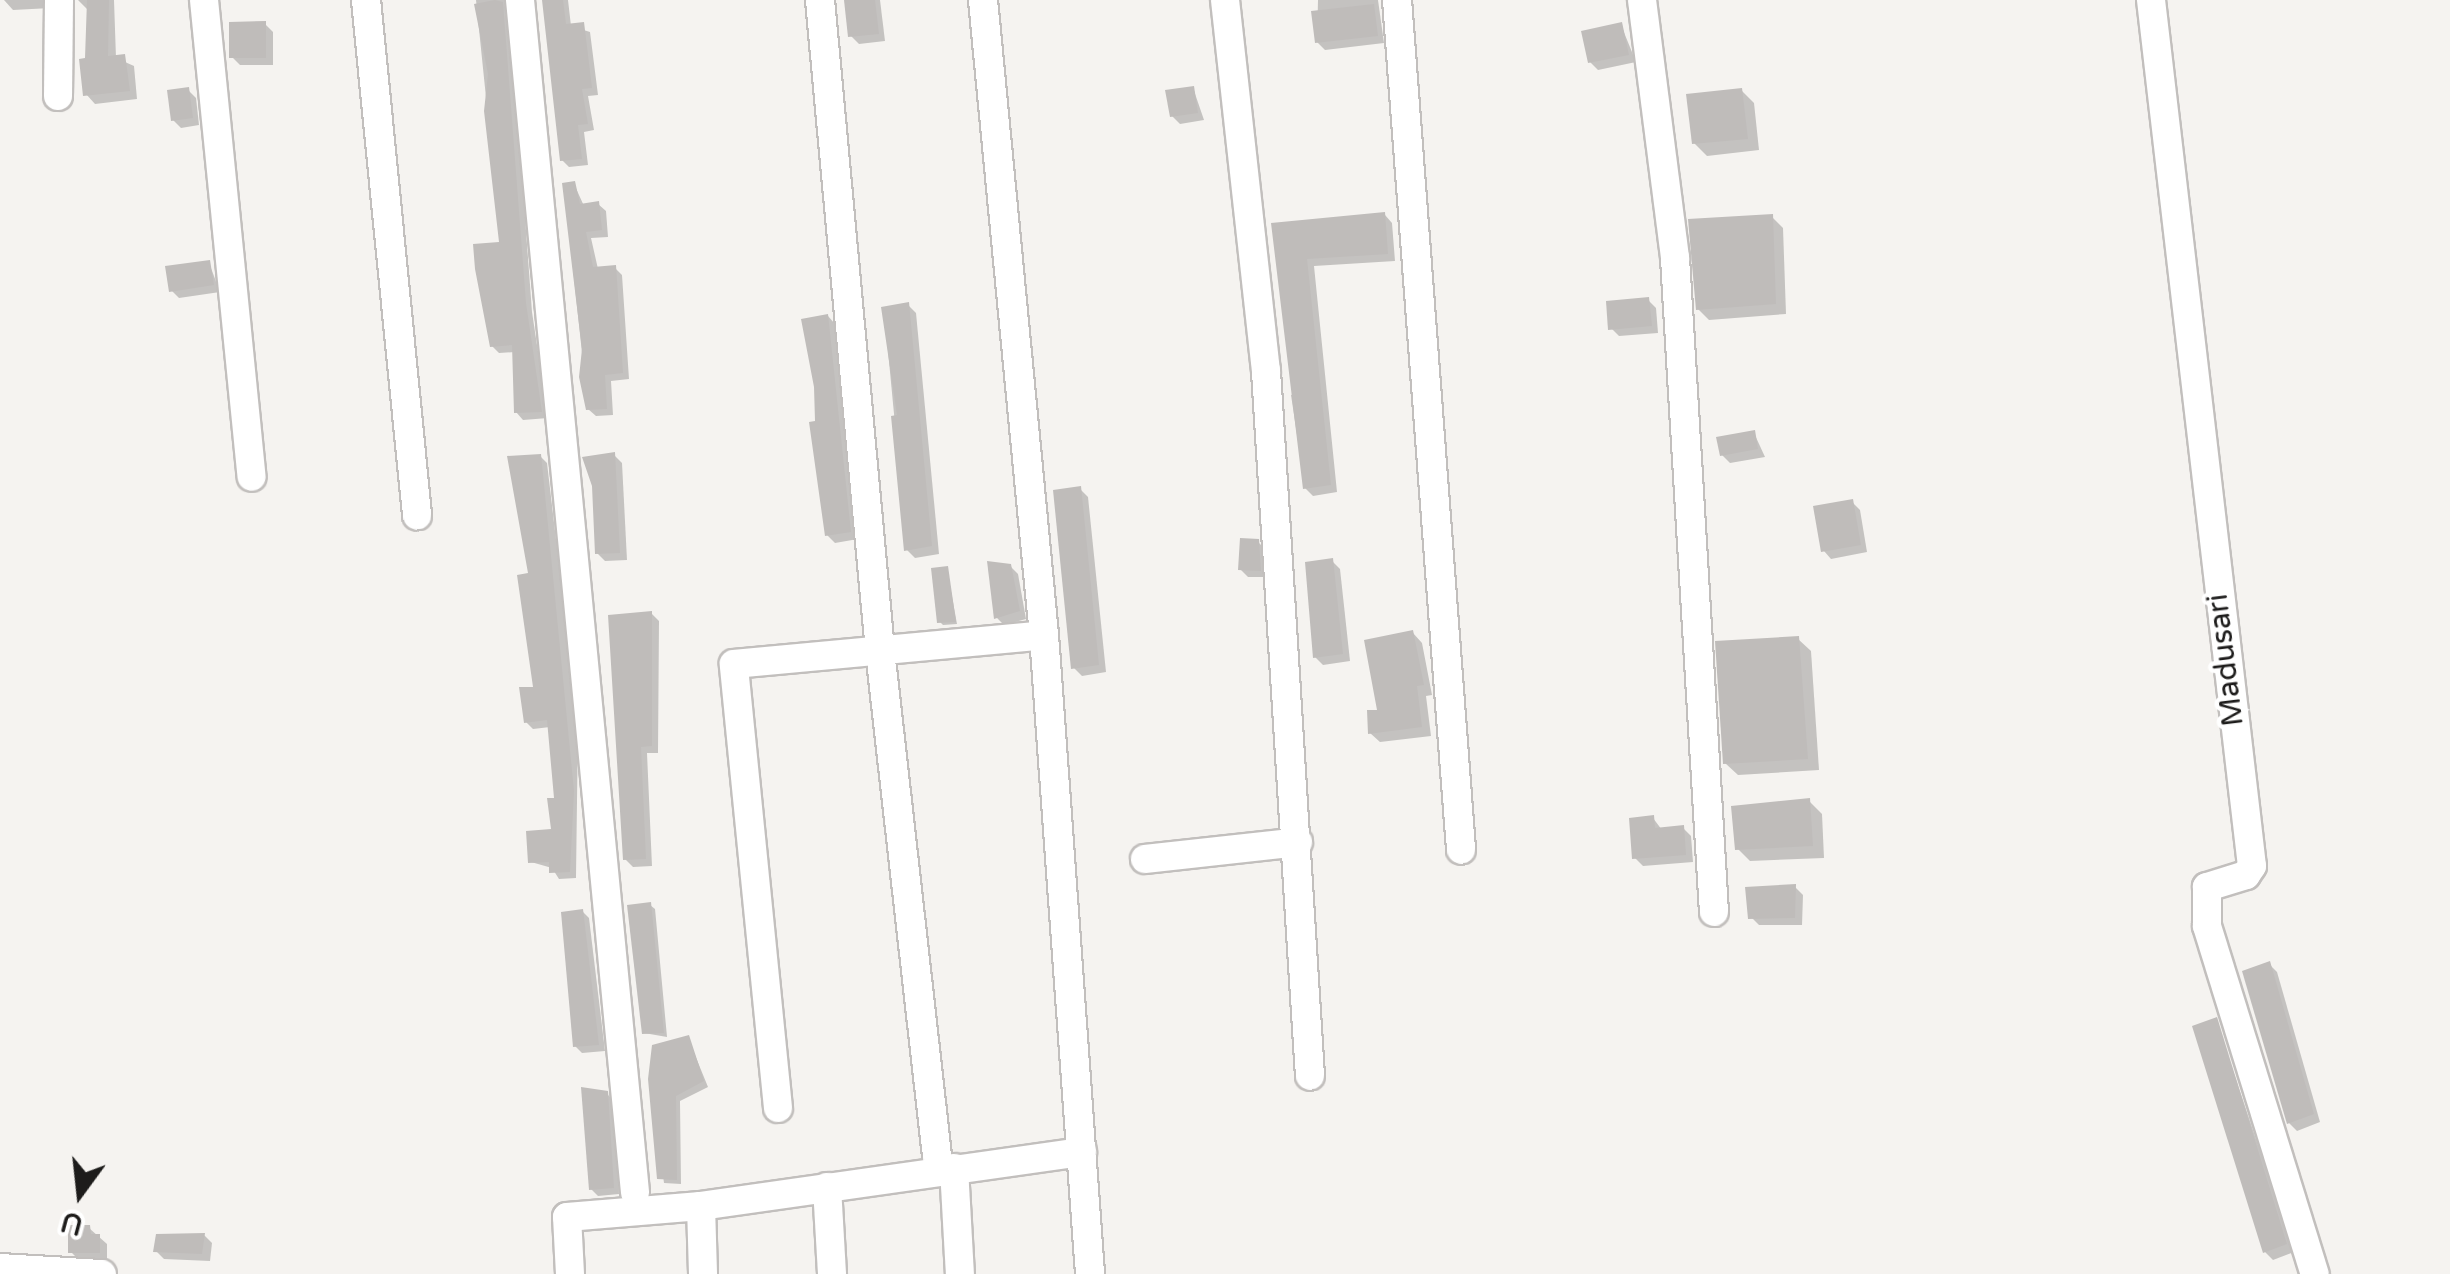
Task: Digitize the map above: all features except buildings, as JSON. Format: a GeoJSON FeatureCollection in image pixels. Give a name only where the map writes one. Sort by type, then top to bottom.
{"type":"FeatureCollection","features":[{"type":"Feature","properties":{"kind":"street"},"geometry":{"type":"LineString","coordinates":[[58,96],[60,0]]}},
{"type":"Feature","properties":{"kind":"street"},"geometry":{"type":"LineString","coordinates":[[204,0],[252,476]]}},
{"type":"Feature","properties":{"kind":"street"},"geometry":{"type":"LineString","coordinates":[[366,0],[417,514]]}},
{"type":"Feature","properties":{"kind":"street"},"geometry":{"type":"LineString","coordinates":[[520,0],[635,1192]]}},
{"type":"Feature","properties":{"kind":"street"},"geometry":{"type":"LineString","coordinates":[[820,0],[880,651],[960,1274]]}},
{"type":"Feature","properties":{"kind":"street"},"geometry":{"type":"LineString","coordinates":[[983,0],[1044,635],[1090,1274]]}},
{"type":"Feature","properties":{"kind":"street"},"geometry":{"type":"LineString","coordinates":[[1225,0],[1266,371],[1310,1076]]}},
{"type":"Feature","properties":{"kind":"street"},"geometry":{"type":"LineString","coordinates":[[1397,0],[1462,850]]}},
{"type":"Feature","properties":{"kind":"street"},"geometry":{"type":"LineString","coordinates":[[1642,0],[1675,258],[1714,912]]}},
{"type":"Feature","properties":{"kind":"street","name":"Madusari"},"geometry":{"type":"LineString","coordinates":[[2151,0],[2252,866],[2246,875],[2207,887],[2207,926],[2315,1274]]}},
{"type":"Feature","properties":{"kind":"street"},"geometry":{"type":"LineString","coordinates":[[778,1108],[734,664],[1044,635]]}},
{"type":"Feature","properties":{"kind":"street"},"geometry":{"type":"LineString","coordinates":[[1144,859],[1298,842]]}},
{"type":"Feature","properties":{"kind":"street"},"geometry":{"type":"LineString","coordinates":[[570,1274],[566,1217],[701,1206],[827,1188],[946,1162],[1082,1152]]}},
{"type":"Feature","properties":{"kind":"street"},"geometry":{"type":"LineString","coordinates":[[827,1188],[832,1274]]}},
{"type":"Feature","properties":{"kind":"street"},"geometry":{"type":"LineString","coordinates":[[701,1206],[704,1274]]}},
{"type":"Feature","properties":{"kind":"street"},"geometry":{"type":"LineString","coordinates":[[0,1268],[102,1274]]}}]}
